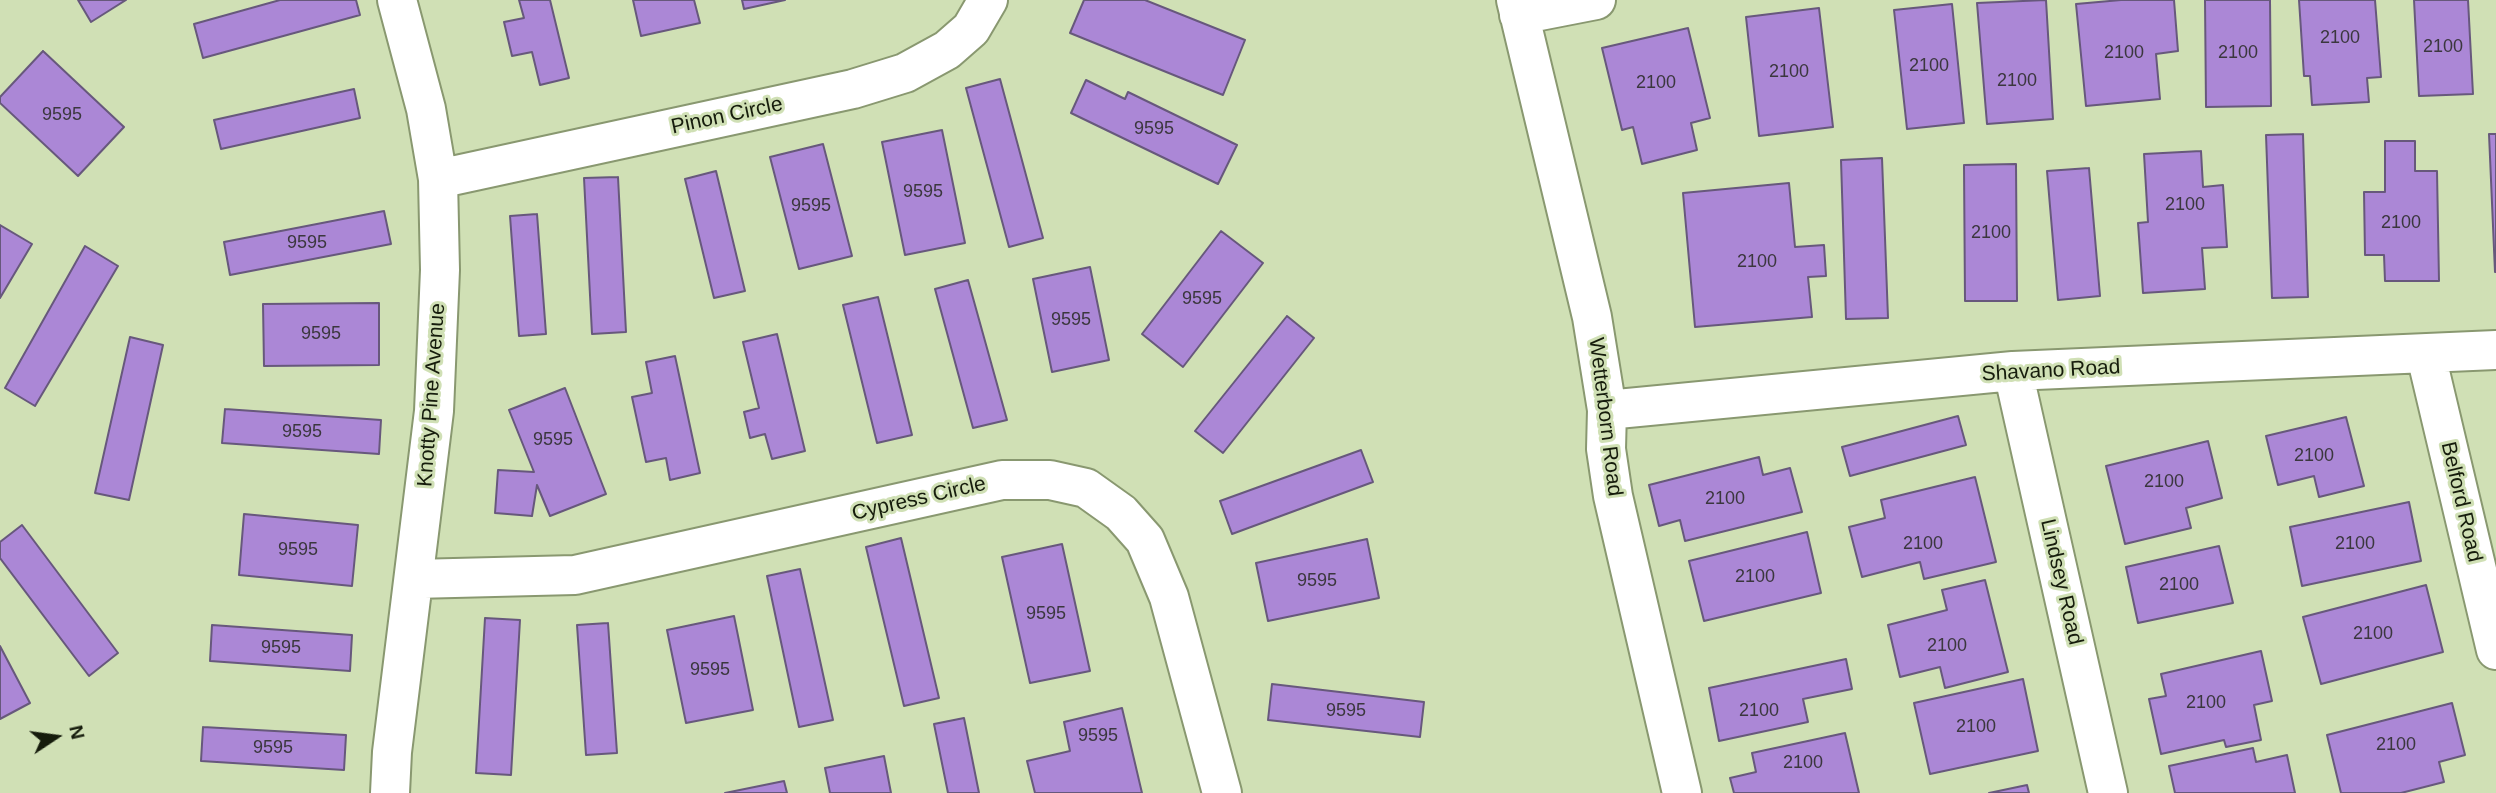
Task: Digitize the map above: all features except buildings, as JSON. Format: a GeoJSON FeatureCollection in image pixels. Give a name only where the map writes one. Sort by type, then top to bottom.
{"type":"FeatureCollection","features":[{"type":"Feature","properties":{"kind":"street","name":"Knotty Pine Avenue"},"geometry":{"type":"LineString","coordinates":[[390,793],[392,752],[433,411],[440,270],[438,180],[426,109],[397,0]]}},
{"type":"Feature","properties":{"kind":"street","name":"Pinon Circle"},"geometry":{"type":"LineString","coordinates":[[438,180],[853,89],[905,74],[955,43],[971,29],[988,0]]}},
{"type":"Feature","properties":{"kind":"street"},"geometry":{"type":"LineString","coordinates":[[1518,7],[1596,0]]}},
{"type":"Feature","properties":{"kind":"street","name":"Wetterborn Road"},"geometry":{"type":"LineString","coordinates":[[1518,7],[1592,317],[1607,410],[1606,449],[1613,496],[1682,793]]}},
{"type":"Feature","properties":{"kind":"street","name":"Shavano Road"},"geometry":{"type":"LineString","coordinates":[[1607,410],[2013,371],[2496,350]]}},
{"type":"Feature","properties":{"kind":"street","name":"Belford Road"},"geometry":{"type":"LineString","coordinates":[[2426,355],[2496,650]]}},
{"type":"Feature","properties":{"kind":"street","name":"Lindsey Road"},"geometry":{"type":"LineString","coordinates":[[2013,371],[2108,793]]}},
{"type":"Feature","properties":{"kind":"street","name":"Cypress Circle"},"geometry":{"type":"LineString","coordinates":[[414,579],[575,575],[1002,480],[1050,480],[1086,488],[1121,513],[1145,540],[1169,597],[1222,793]]}}]}
